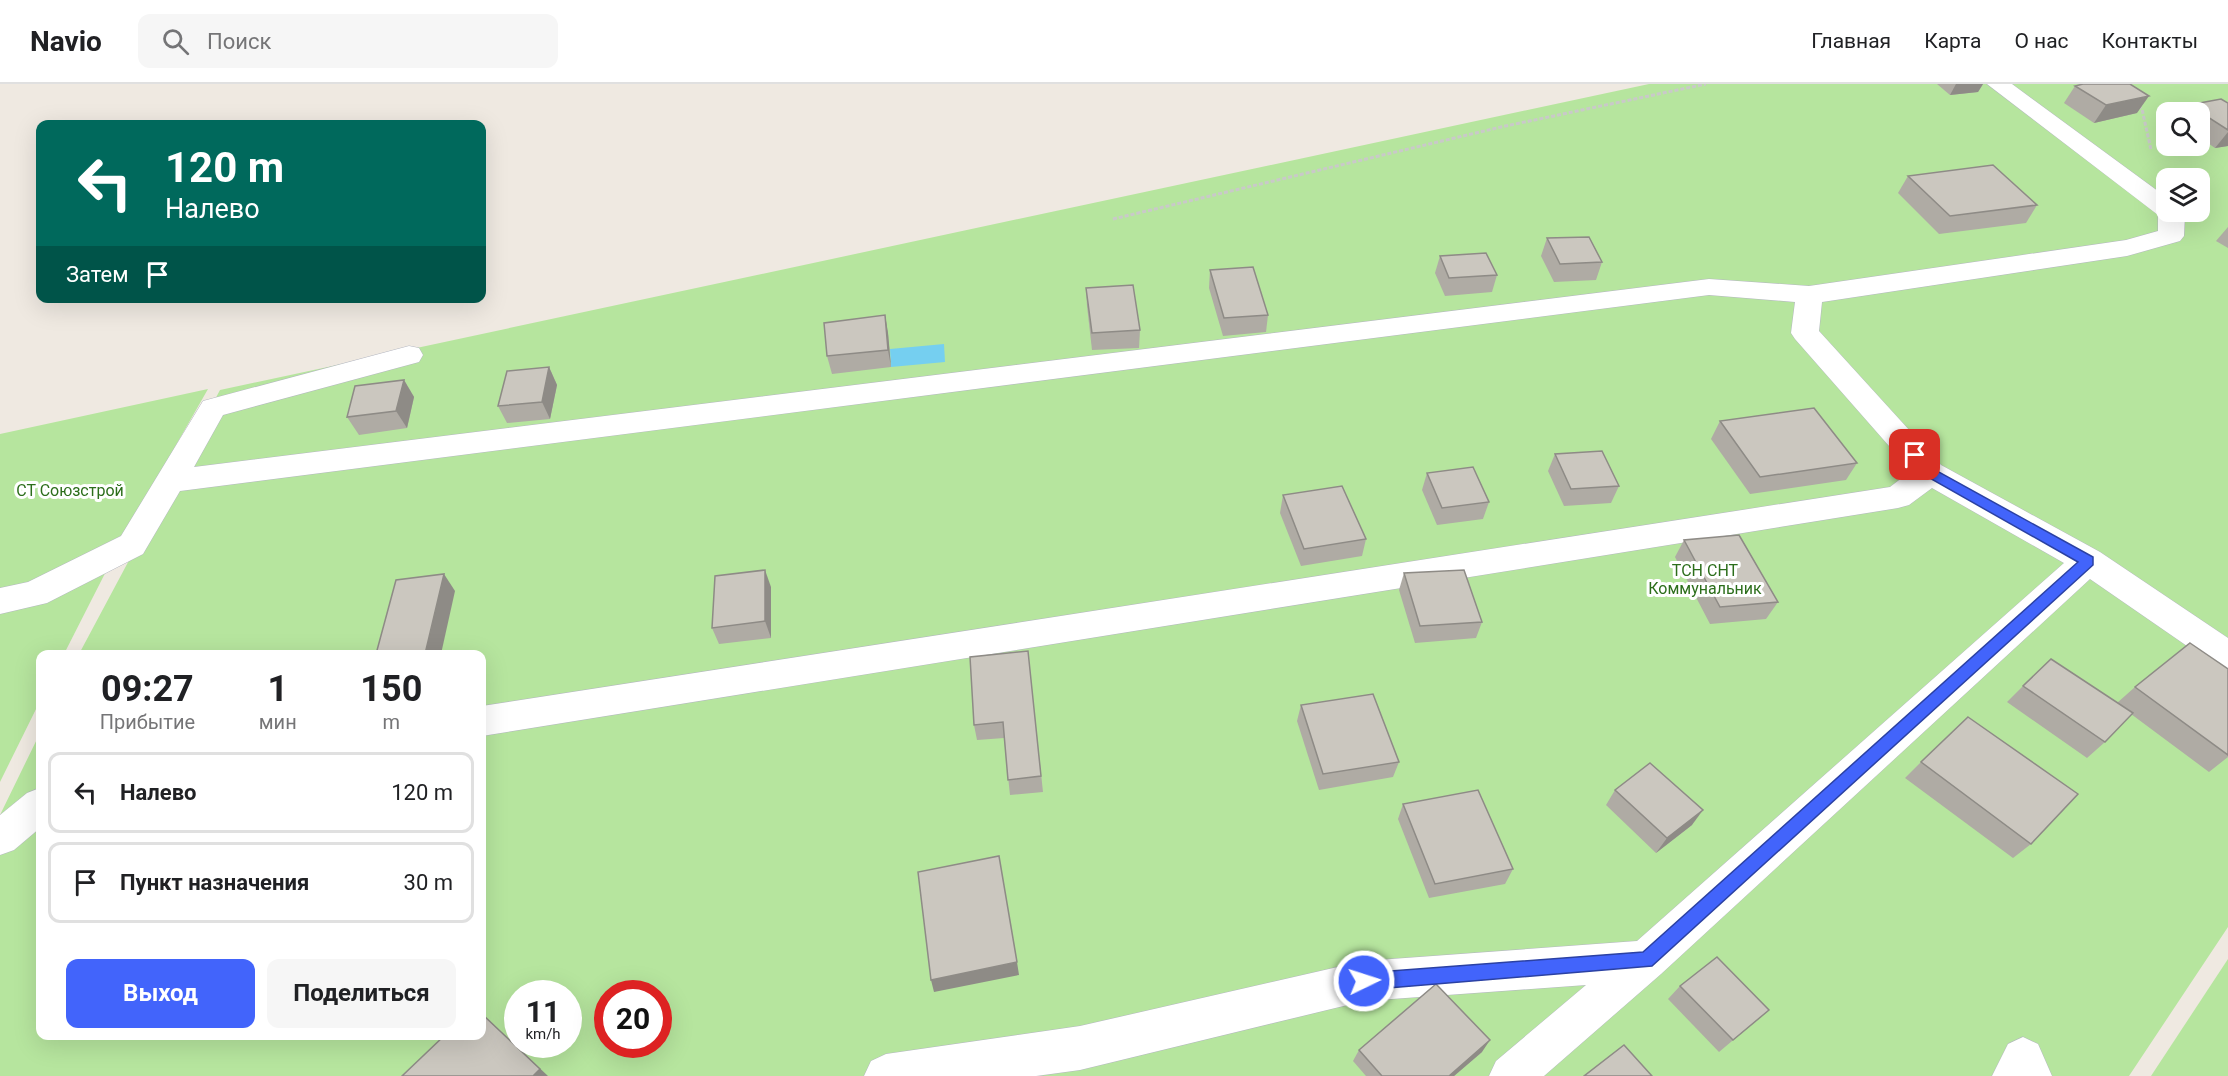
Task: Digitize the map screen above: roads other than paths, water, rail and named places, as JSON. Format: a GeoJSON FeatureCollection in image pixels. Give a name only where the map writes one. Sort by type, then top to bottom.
{"type":"FeatureCollection","features":[{"type":"Feature","properties":{"kind":"lane"},"geometry":{"type":"LineString","coordinates":[[1998,84],[2156,202]]}},
{"type":"Feature","properties":{"kind":"lane"},"geometry":{"type":"LineString","coordinates":[[170,480],[1709,287],[1809,295],[2127,248],[2171,236],[2172,222]]}},
{"type":"Feature","properties":{"kind":"lane"},"geometry":{"type":"LineString","coordinates":[[1809,295],[1805,333],[1930,473],[2088,561],[2228,656]]}},
{"type":"Feature","properties":{"kind":"lane"},"geometry":{"type":"LineString","coordinates":[[0,601],[35,594],[132,545],[213,408],[409,355]]}},
{"type":"Feature","properties":{"kind":"lane"},"geometry":{"type":"LineString","coordinates":[[486,720],[1898,496],[1930,473]]}},
{"type":"Feature","properties":{"kind":"lane"},"geometry":{"type":"LineString","coordinates":[[1511,1076],[1646,960],[2088,561]]}},
{"type":"Feature","properties":{"kind":"lane"},"geometry":{"type":"LineString","coordinates":[[0,838],[36,808]]}},
{"type":"Feature","properties":{"kind":"lane"},"geometry":{"type":"LineString","coordinates":[[886,1076],[1080,1048],[1364,981],[1646,960]]}},
{"type":"Feature","properties":{"kind":"lane"},"geometry":{"type":"LineString","coordinates":[[2014,1076],[2023,1059],[2030,1076]]}},
{"type":"Feature","properties":{"kind":"water"},"geometry":{"type":"Polygon","coordinates":[[[944,344],[945,362],[891,367],[890,349],[944,344]]]}},
{"type":"Feature","properties":{"kind":"park label","name":"СТ Союзстрой"},"geometry":{"type":"Point","coordinates":[70,490]}},
{"type":"Feature","properties":{"kind":"park label","name":"ТСН СНТ Коммунальник"},"geometry":{"type":"Point","coordinates":[1705,579]}}]}
